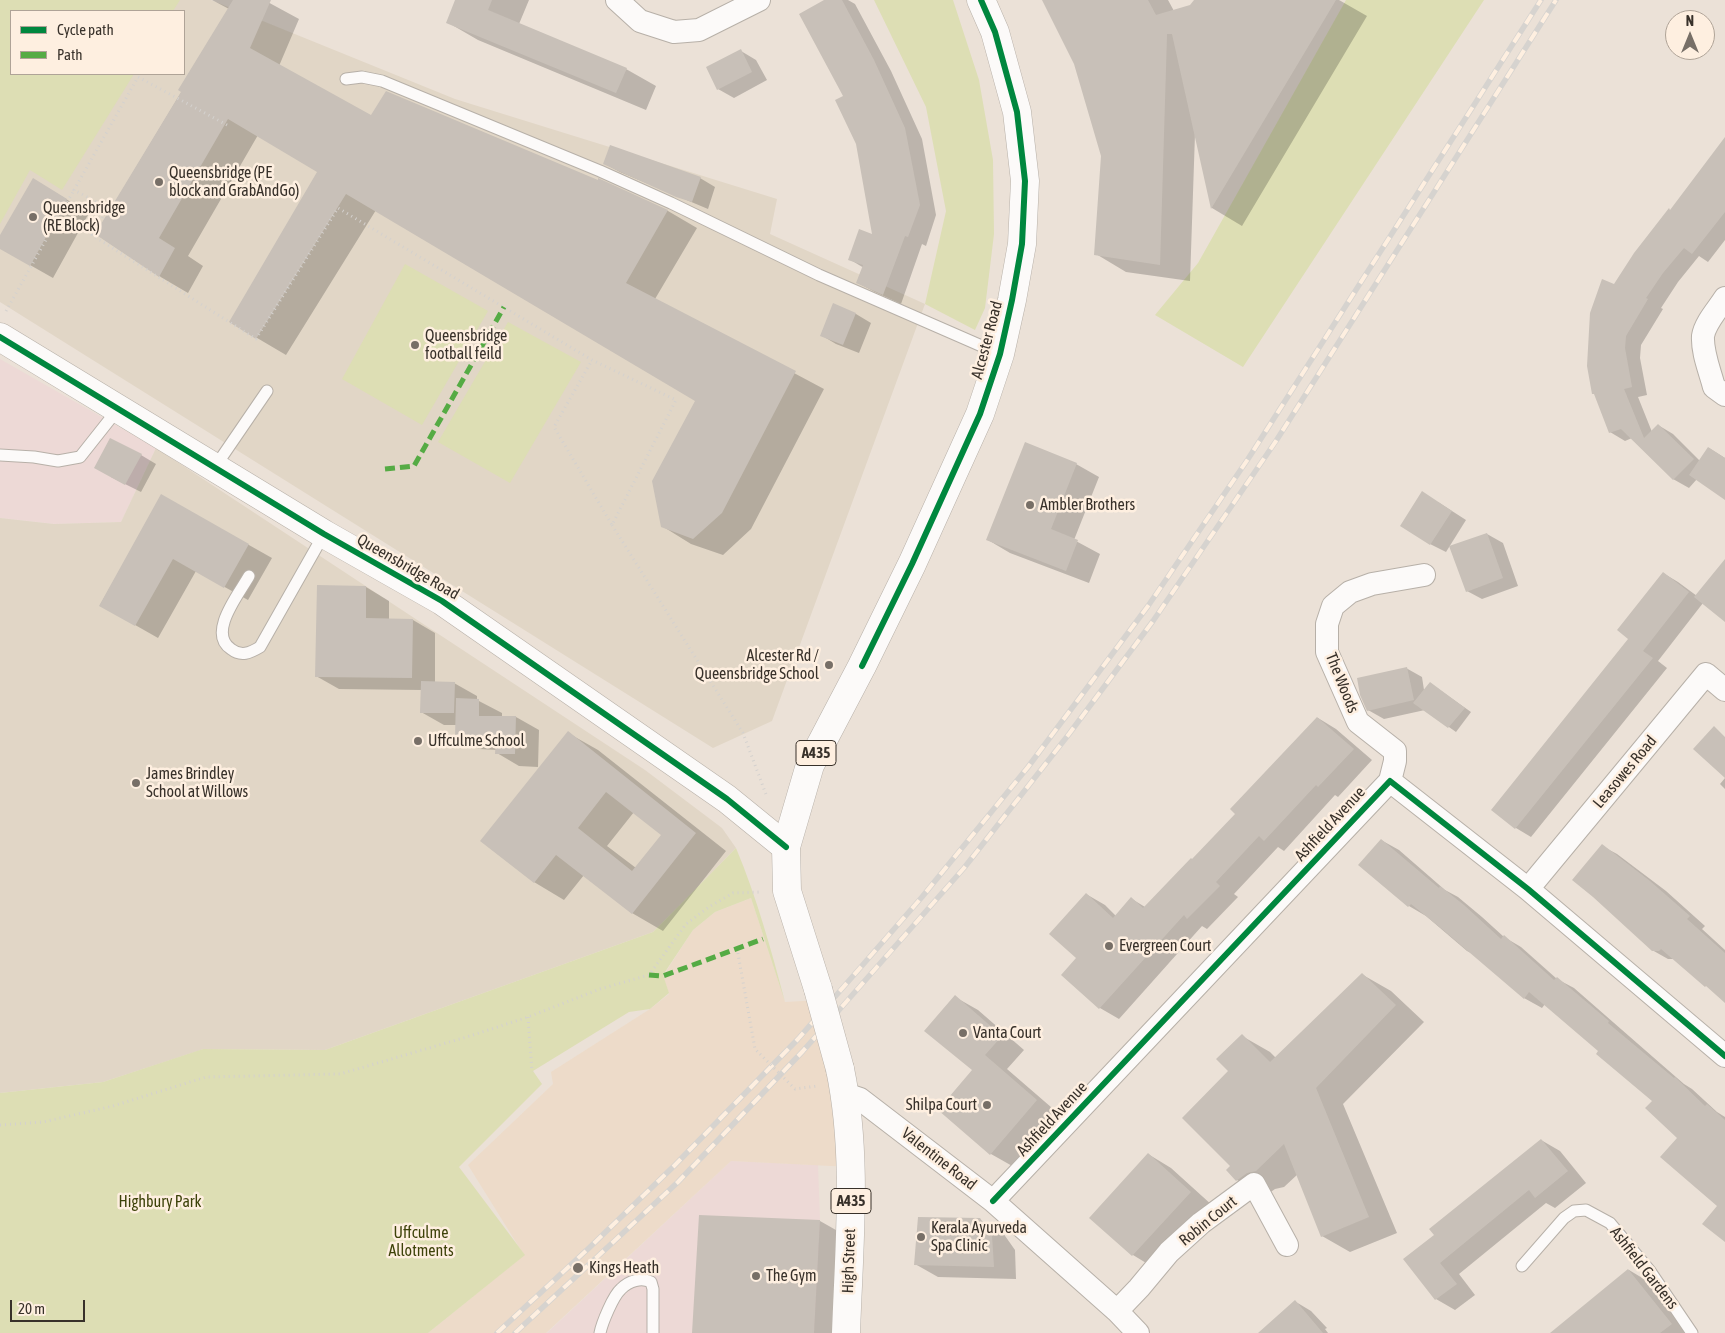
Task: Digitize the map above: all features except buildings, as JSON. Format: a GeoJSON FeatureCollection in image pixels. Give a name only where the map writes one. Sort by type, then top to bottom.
{"type":"FeatureCollection","features":[{"type":"Feature","properties":{"kind":"main road","name":"Alcester Road"},"geometry":{"type":"LineString","coordinates":[[786,847],[810,765],[866,658],[959,463],[980,414],[1000,354],[1022,244],[1025,181],[1017,112],[995,32],[981,0]]}},
{"type":"Feature","properties":{"kind":"main road","name":"Queensbridge Road"},"geometry":{"type":"LineString","coordinates":[[2,326],[118,409],[324,534],[442,601],[727,799],[786,847]]}},
{"type":"Feature","properties":{"kind":"main road","name":"A435"},"geometry":{"type":"LineString","coordinates":[[786,847],[787,891],[818,989],[843,1082]]}},
{"type":"Feature","properties":{"kind":"main road","name":"High Street"},"geometry":{"type":"LineString","coordinates":[[843,1082],[851,1167],[846,1333]]}},
{"type":"Feature","properties":{"kind":"street"},"geometry":{"type":"LineString","coordinates":[[617,0],[640,21],[674,32],[699,30],[759,0]]}},
{"type":"Feature","properties":{"kind":"street"},"geometry":{"type":"LineString","coordinates":[[1725,298],[1711,317],[1703,335],[1705,354],[1714,387],[1725,395]]}},
{"type":"Feature","properties":{"kind":"street","name":"The Woods"},"geometry":{"type":"LineString","coordinates":[[1390,782],[1395,761],[1395,751],[1358,722],[1327,652],[1326,624],[1333,606],[1350,592],[1372,584],[1424,575]]}},
{"type":"Feature","properties":{"kind":"street","name":"Leasowes Road"},"geometry":{"type":"LineString","coordinates":[[1528,889],[1706,674],[1725,690]]}},
{"type":"Feature","properties":{"kind":"street"},"geometry":{"type":"LineString","coordinates":[[1390,782],[1528,889],[1725,1056]]}},
{"type":"Feature","properties":{"kind":"street","name":"Ashfield Avenue"},"geometry":{"type":"LineString","coordinates":[[993,1201],[1390,782]]}},
{"type":"Feature","properties":{"kind":"street","name":"Valentine Road"},"geometry":{"type":"LineString","coordinates":[[843,1082],[860,1099],[993,1201],[1117,1311],[1138,1333]]}},
{"type":"Feature","properties":{"kind":"street","name":"Robin Court"},"geometry":{"type":"LineString","coordinates":[[1117,1311],[1169,1252],[1201,1224],[1254,1184],[1287,1245]]}},
{"type":"Feature","properties":{"kind":"lane"},"geometry":{"type":"LineString","coordinates":[[346,80],[362,77],[382,81],[600,171],[671,203],[819,275],[1000,354]]}},
{"type":"Feature","properties":{"kind":"lane"},"geometry":{"type":"LineString","coordinates":[[215,467],[267,391]]}},
{"type":"Feature","properties":{"kind":"lane"},"geometry":{"type":"LineString","coordinates":[[0,455],[34,457],[58,461],[80,457],[118,409]]}},
{"type":"Feature","properties":{"kind":"lane"},"geometry":{"type":"LineString","coordinates":[[249,576],[223,622],[222,633],[226,646],[237,654],[250,653],[260,648],[324,534]]}},
{"type":"Feature","properties":{"kind":"lane","name":"Ashfield Gardens"},"geometry":{"type":"LineString","coordinates":[[1522,1266],[1564,1218],[1574,1211],[1586,1210],[1610,1224],[1650,1271],[1692,1333]]}},
{"type":"Feature","properties":{"kind":"lane"},"geometry":{"type":"LineString","coordinates":[[600,1333],[621,1288],[638,1279],[645,1279],[651,1282],[653,1288],[653,1333]]}},
{"type":"Feature","properties":{"kind":"path"},"geometry":{"type":"LineString","coordinates":[[2,326],[74,190],[138,76],[227,124]]}},
{"type":"Feature","properties":{"kind":"path"},"geometry":{"type":"LineString","coordinates":[[74,190],[108,208],[92,235],[256,340],[338,208],[592,360],[676,400],[612,525]]}},
{"type":"Feature","properties":{"kind":"path"},"geometry":{"type":"LineString","coordinates":[[592,360],[554,427],[612,525],[743,733],[769,803]]}},
{"type":"Feature","properties":{"kind":"path"},"geometry":{"type":"LineString","coordinates":[[0,1125],[43,1122],[113,1106],[206,1076],[340,1074],[470,1036],[528,1017],[600,989],[649,975],[686,924],[709,907],[733,893],[787,891]]}},
{"type":"Feature","properties":{"kind":"path"},"geometry":{"type":"LineString","coordinates":[[737,948],[755,1049],[795,1089]]}},
{"type":"Feature","properties":{"kind":"path"},"geometry":{"type":"LineString","coordinates":[[528,1017],[532,1072]]}},
{"type":"Feature","properties":{"kind":"shaded area"},"geometry":{"type":"Polygon","coordinates":[[[0,0],[211,0],[455,99],[777,199],[770,234],[925,304],[772,721],[713,748],[0,302],[0,0]]]}},
{"type":"Feature","properties":{"kind":"shaded area"},"geometry":{"type":"Polygon","coordinates":[[[0,359],[156,448],[121,522],[54,524],[0,518],[0,359]]]}},
{"type":"Feature","properties":{"kind":"shaded area"},"geometry":{"type":"Polygon","coordinates":[[[156,448],[645,770],[722,828],[736,848],[653,932],[325,1050],[204,1049],[103,1082],[0,1093],[0,518],[54,524],[121,522],[156,448]]]}},
{"type":"Feature","properties":{"kind":"shaded area"},"geometry":{"type":"Polygon","coordinates":[[[751,898],[785,1002],[821,1000],[851,1167],[731,1161],[546,1333],[428,1333],[524,1255],[468,1165],[553,1084],[551,1072],[650,1009],[669,994],[663,976],[693,930],[715,912],[751,898]]]}},
{"type":"Feature","properties":{"kind":"shaded area"},"geometry":{"type":"Polygon","coordinates":[[[731,1161],[818,1165],[820,1220],[814,1333],[547,1333],[731,1161]]]}},
{"type":"Feature","properties":{"kind":"green space"},"geometry":{"type":"Polygon","coordinates":[[[0,0],[180,0],[174,10],[10,10],[10,75],[133,75],[62,190],[30,170],[0,224],[0,0]]]}},
{"type":"Feature","properties":{"kind":"green space"},"geometry":{"type":"Polygon","coordinates":[[[874,0],[953,0],[979,80],[993,160],[994,234],[985,308],[975,330],[925,304],[946,211],[926,107],[874,0]]]}},
{"type":"Feature","properties":{"kind":"green space"},"geometry":{"type":"Polygon","coordinates":[[[1346,0],[1484,0],[1243,367],[1155,315],[1198,263],[1346,0]]]}},
{"type":"Feature","properties":{"kind":"green space","name":"Queensbridge football feild"},"geometry":{"type":"Polygon","coordinates":[[[405,264],[488,311],[422,425],[342,379],[405,264]]]}},
{"type":"Feature","properties":{"kind":"green space"},"geometry":{"type":"Polygon","coordinates":[[[508,322],[581,362],[510,483],[438,442],[508,322]]]}},
{"type":"Feature","properties":{"kind":"green space","name":"Highbury Park"},"geometry":{"type":"Polygon","coordinates":[[[736,848],[757,905],[785,1002],[751,898],[715,912],[693,930],[663,975],[669,993],[650,1009],[629,1012],[533,1071],[542,1084],[459,1167],[525,1255],[428,1333],[0,1333],[0,1093],[103,1082],[203,1049],[325,1050],[653,932],[736,848]]]}},
{"type":"Feature","properties":{"kind":"railway"},"geometry":{"type":"LineString","coordinates":[[497,1333],[674,1166],[798,1039],[922,897],[1028,767],[1148,606],[1248,459],[1541,0]]}},
{"type":"Feature","properties":{"kind":"railway"},"geometry":{"type":"LineString","coordinates":[[515,1333],[678,1182],[803,1051],[964,868],[1069,734],[1153,621],[1276,441],[1556,0]]}},
{"type":"Feature","properties":{"kind":"marked path"},"geometry":{"type":"LineString","coordinates":[[385,469],[414,466],[504,307]]}},
{"type":"Feature","properties":{"kind":"marked path"},"geometry":{"type":"LineString","coordinates":[[649,975],[663,976],[763,939]]}},
{"type":"Feature","properties":{"kind":"cycle path"},"geometry":{"type":"LineString","coordinates":[[862,666],[912,564],[980,414],[1000,354],[1012,300],[1022,244],[1025,181],[1017,112],[995,32],[981,0]]}},
{"type":"Feature","properties":{"kind":"cycle path"},"geometry":{"type":"LineString","coordinates":[[0,337],[324,534],[442,601],[727,799],[786,847]]}},
{"type":"Feature","properties":{"kind":"cycle path"},"geometry":{"type":"LineString","coordinates":[[993,1201],[1390,781],[1528,889],[1725,1056]]}},
{"type":"Feature","properties":{"kind":"place","name":"Queensbridge (PE block and GrabAndGo)"},"geometry":{"type":"Point","coordinates":[159,182]}},
{"type":"Feature","properties":{"kind":"place","name":"Queensbridge (RE Block)"},"geometry":{"type":"Point","coordinates":[33,217]}},
{"type":"Feature","properties":{"kind":"place","name":"Queensbridge football feild"},"geometry":{"type":"Point","coordinates":[415,345]}},
{"type":"Feature","properties":{"kind":"place","name":"Ambler Brothers"},"geometry":{"type":"Point","coordinates":[1030,505]}},
{"type":"Feature","properties":{"kind":"place","name":"Alcester Rd / Queensbridge School"},"geometry":{"type":"Point","coordinates":[829,665]}},
{"type":"Feature","properties":{"kind":"place","name":"Uffculme School"},"geometry":{"type":"Point","coordinates":[418,741]}},
{"type":"Feature","properties":{"kind":"place","name":"James Brindley School at Willows"},"geometry":{"type":"Point","coordinates":[136,783]}},
{"type":"Feature","properties":{"kind":"place","name":"Evergreen Court"},"geometry":{"type":"Point","coordinates":[1109,946]}},
{"type":"Feature","properties":{"kind":"place","name":"Vanta Court"},"geometry":{"type":"Point","coordinates":[963,1033]}},
{"type":"Feature","properties":{"kind":"place","name":"Shilpa Court"},"geometry":{"type":"Point","coordinates":[987,1105]}},
{"type":"Feature","properties":{"kind":"place","name":"Kerala Ayurveda Spa Clinic"},"geometry":{"type":"Point","coordinates":[921,1237]}},
{"type":"Feature","properties":{"kind":"place","name":"Kings Heath"},"geometry":{"type":"Point","coordinates":[578,1268]}},
{"type":"Feature","properties":{"kind":"place","name":"The Gym"},"geometry":{"type":"Point","coordinates":[756,1276]}},
{"type":"Feature","properties":{"kind":"park label","name":"Uffculme Allotments"},"geometry":{"type":"Point","coordinates":[421,1242]}}]}
